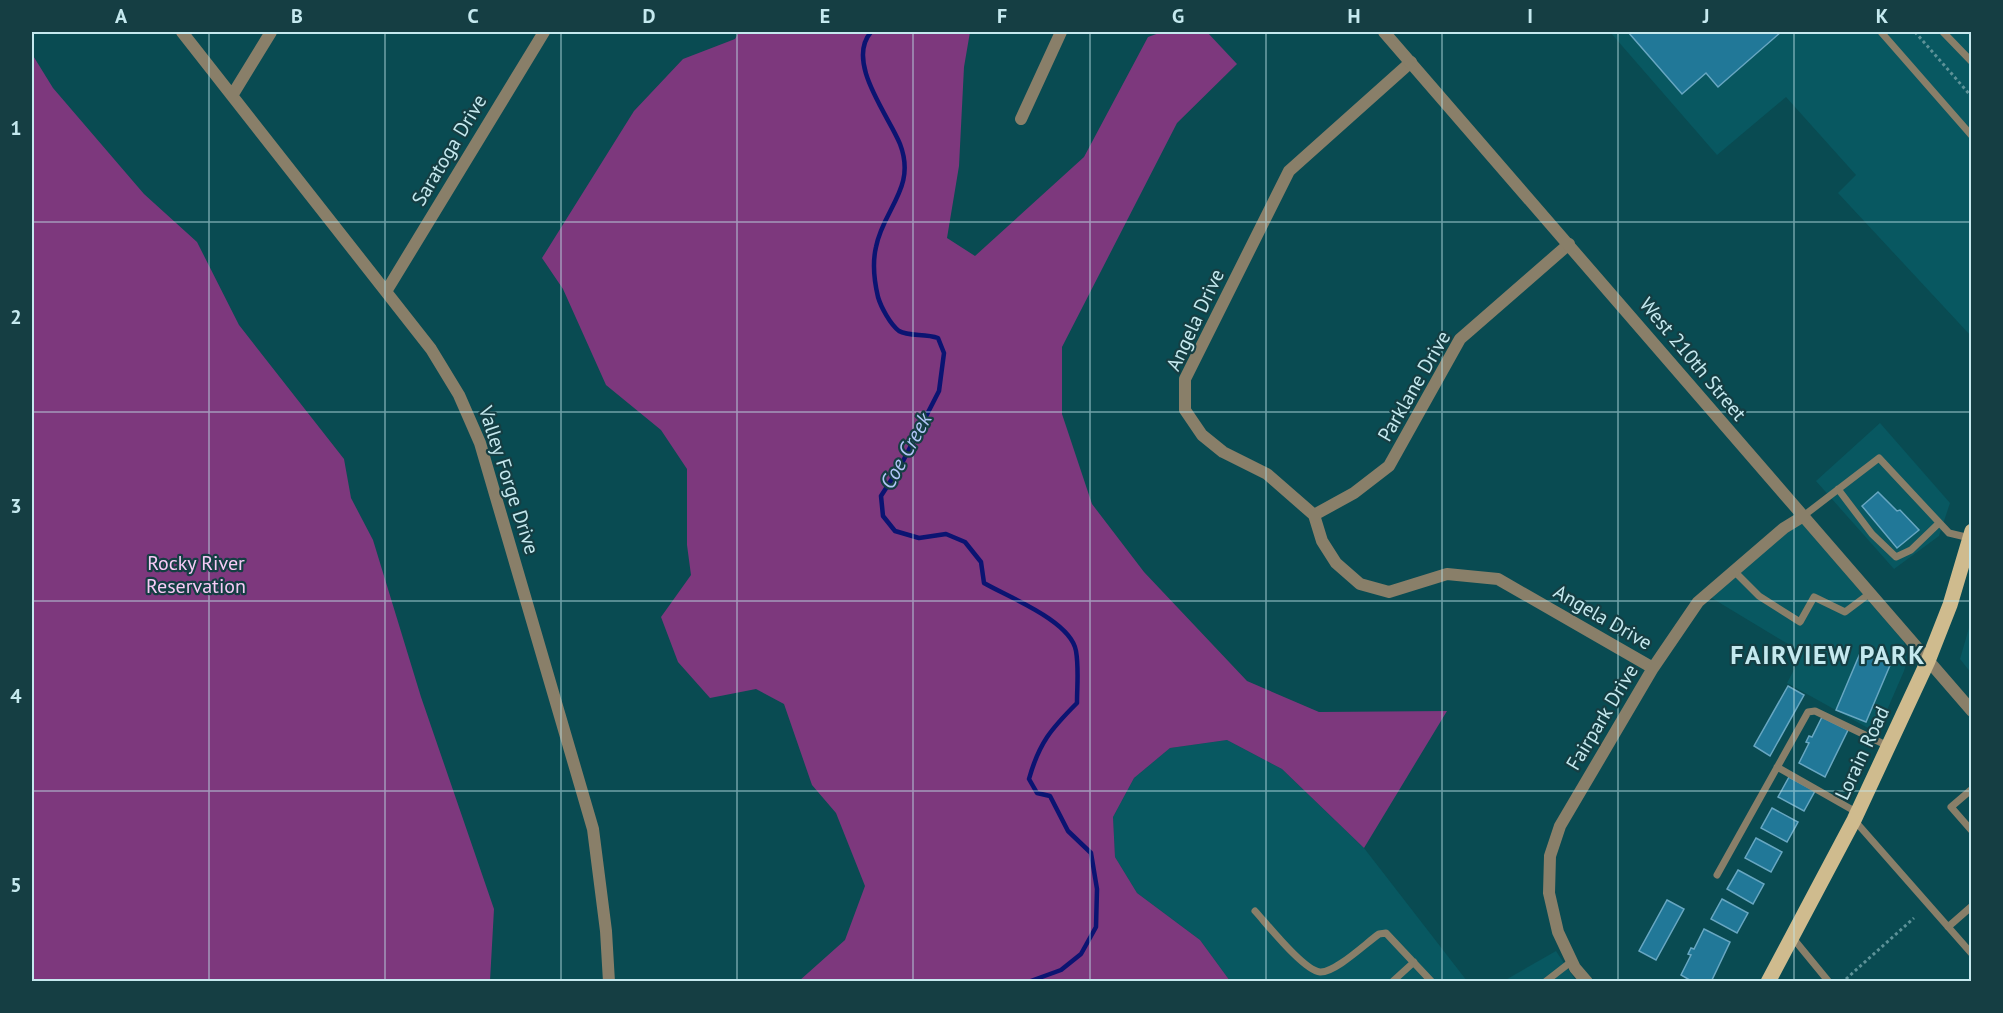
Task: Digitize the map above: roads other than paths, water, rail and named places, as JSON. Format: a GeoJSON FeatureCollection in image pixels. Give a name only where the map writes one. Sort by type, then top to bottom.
{"type":"FeatureCollection","features":[{"type":"Feature","properties":{"kind":"main road","name":"Lorain Road"},"geometry":{"type":"LineString","coordinates":[[1768,981],[1856,817],[1928,661],[1968,560],[1971,535]]}},
{"type":"Feature","properties":{"kind":"street","name":"Valley Forge Drive"},"geometry":{"type":"LineString","coordinates":[[182,32],[387,290],[437,358],[459,395],[480,443],[592,829],[606,931],[609,981]]}},
{"type":"Feature","properties":{"kind":"street"},"geometry":{"type":"LineString","coordinates":[[233,94],[271,32]]}},
{"type":"Feature","properties":{"kind":"street","name":"Saratoga Drive"},"geometry":{"type":"LineString","coordinates":[[387,290],[544,32]]}},
{"type":"Feature","properties":{"kind":"street"},"geometry":{"type":"LineString","coordinates":[[1021,119],[1061,32]]}},
{"type":"Feature","properties":{"kind":"street","name":"West 210th Street"},"geometry":{"type":"LineString","coordinates":[[1384,32],[1971,711]]}},
{"type":"Feature","properties":{"kind":"street","name":"Angela Drive"},"geometry":{"type":"LineString","coordinates":[[1411,62],[1289,171],[1185,379],[1185,410],[1202,435],[1223,452],[1268,474],[1314,515],[1322,542],[1336,563],[1360,584],[1389,592],[1447,574],[1498,579],[1653,668]]}},
{"type":"Feature","properties":{"kind":"street","name":"Parklane Drive"},"geometry":{"type":"LineString","coordinates":[[1314,515],[1354,493],[1389,466],[1460,339],[1569,244]]}},
{"type":"Feature","properties":{"kind":"street","name":"Fairpark Drive"},"geometry":{"type":"LineString","coordinates":[[1587,981],[1572,961],[1558,932],[1549,892],[1550,856],[1560,826],[1653,668],[1698,602],[1784,528],[1802,517]]}},
{"type":"Feature","properties":{"kind":"lane"},"geometry":{"type":"LineString","coordinates":[[1881,32],[1971,136]]}},
{"type":"Feature","properties":{"kind":"lane"},"geometry":{"type":"LineString","coordinates":[[1943,32],[1971,62]]}},
{"type":"Feature","properties":{"kind":"lane"},"geometry":{"type":"LineString","coordinates":[[1802,517],[1880,458],[1949,533],[1971,535]]}},
{"type":"Feature","properties":{"kind":"lane"},"geometry":{"type":"LineString","coordinates":[[1838,489],[1872,534],[1896,557],[1911,550],[1939,523]]}},
{"type":"Feature","properties":{"kind":"lane"},"geometry":{"type":"LineString","coordinates":[[1734,571],[1759,596],[1800,622],[1814,597],[1845,612],[1869,594]]}},
{"type":"Feature","properties":{"kind":"lane"},"geometry":{"type":"LineString","coordinates":[[1717,875],[1808,712],[1815,711],[1888,746]]}},
{"type":"Feature","properties":{"kind":"lane"},"geometry":{"type":"LineString","coordinates":[[1777,767],[1856,817],[1971,954]]}},
{"type":"Feature","properties":{"kind":"lane"},"geometry":{"type":"LineString","coordinates":[[1971,789],[1951,807],[1971,831]]}},
{"type":"Feature","properties":{"kind":"lane"},"geometry":{"type":"LineString","coordinates":[[1948,927],[1971,906]]}},
{"type":"Feature","properties":{"kind":"lane"},"geometry":{"type":"LineString","coordinates":[[1255,911],[1306,966],[1319,972],[1332,969],[1379,934],[1386,933],[1432,981]]}},
{"type":"Feature","properties":{"kind":"lane"},"geometry":{"type":"LineString","coordinates":[[1792,937],[1829,981]]}},
{"type":"Feature","properties":{"kind":"lane"},"geometry":{"type":"LineString","coordinates":[[1545,981],[1572,961]]}},
{"type":"Feature","properties":{"kind":"lane"},"geometry":{"type":"LineString","coordinates":[[1392,981],[1414,962]]}},
{"type":"Feature","properties":{"kind":"waterway","name":"Coe Creek"},"geometry":{"type":"LineString","coordinates":[[871,32],[864,44],[863,58],[866,73],[900,144],[904,160],[902,186],[880,233],[875,253],[875,284],[881,306],[892,324],[899,331],[907,334],[938,338],[944,353],[939,391],[901,465],[881,496],[883,516],[895,531],[919,538],[946,534],[965,542],[981,562],[984,583],[1051,620],[1072,640],[1076,651],[1077,703],[1047,737],[1029,779],[1037,793],[1050,796],[1068,831],[1091,853],[1097,889],[1096,927],[1081,954],[1061,970],[1028,982]]}},
{"type":"Feature","properties":{"kind":"district","name":"FAIRVIEW PARK"},"geometry":{"type":"Point","coordinates":[1828,655]}},
{"type":"Feature","properties":{"kind":"park label","name":"Rocky River Reservation"},"geometry":{"type":"Point","coordinates":[196,574]}}]}
